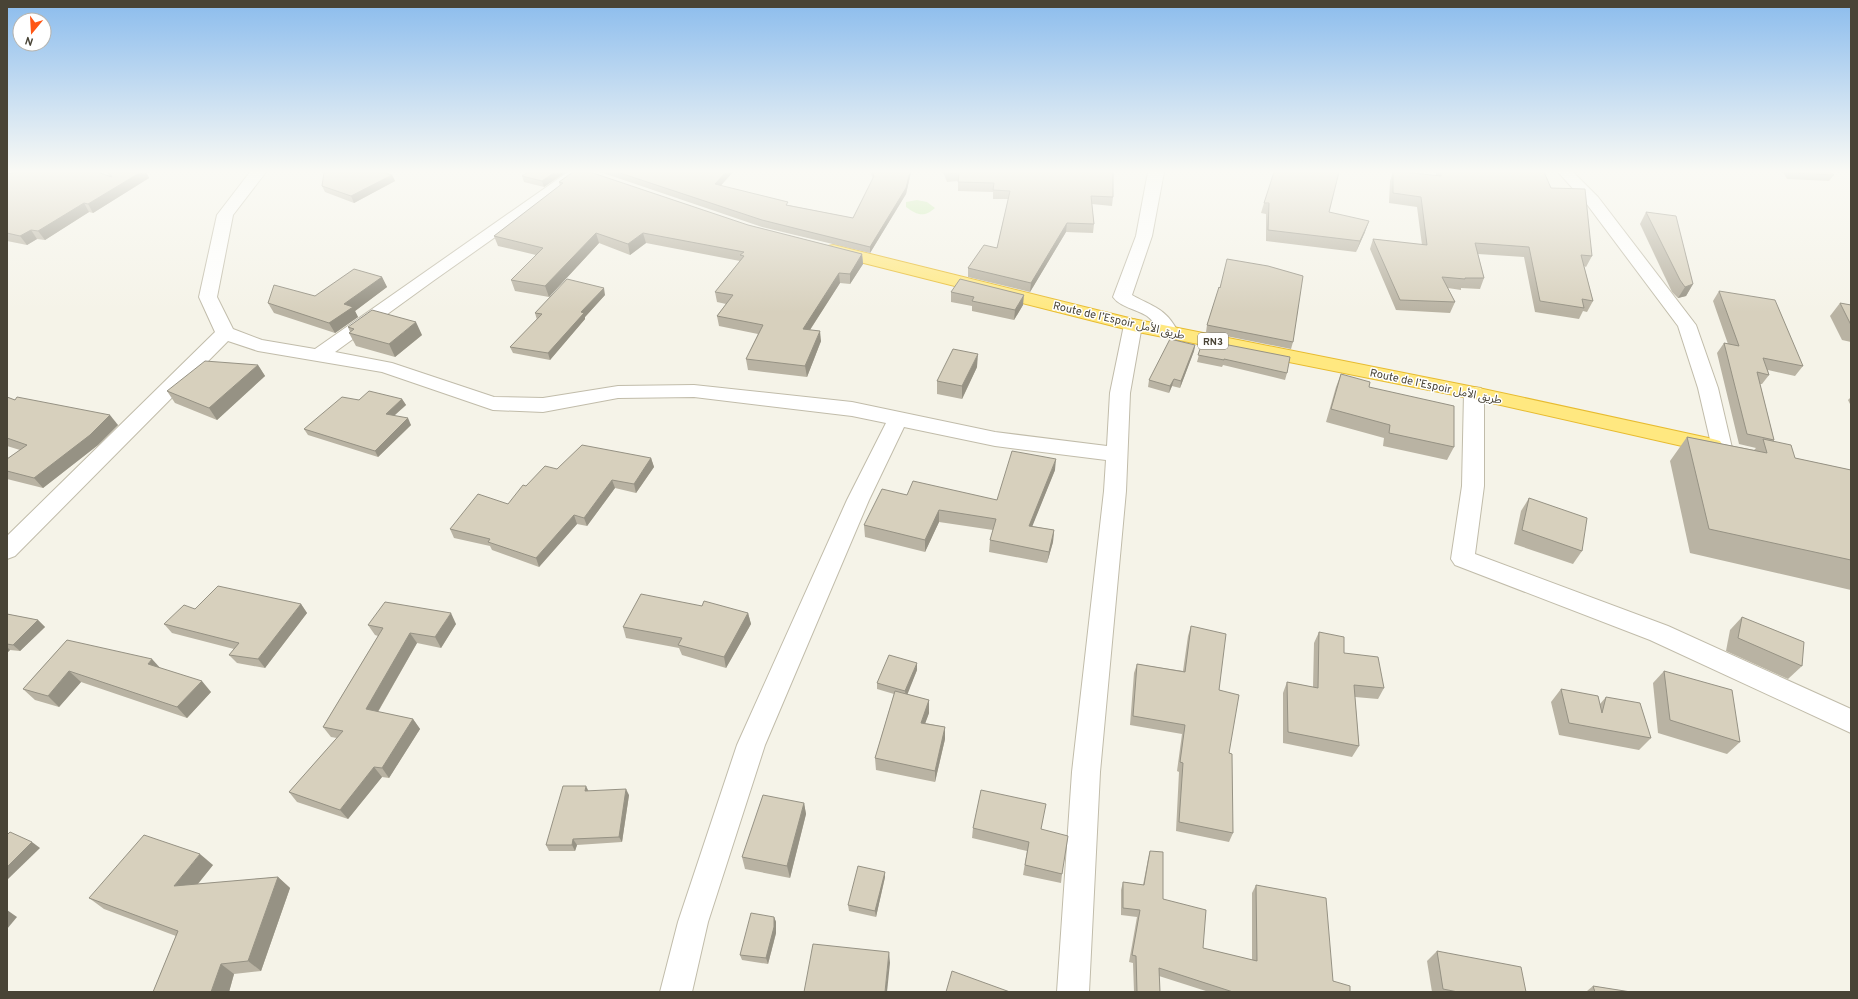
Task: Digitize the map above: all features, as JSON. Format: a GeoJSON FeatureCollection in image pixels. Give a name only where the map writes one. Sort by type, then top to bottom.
{"type":"FeatureCollection","features":[{"type":"Feature","properties":{"kind":"highway","name":"Route de l’Espoir طريق الأمل"},"geometry":{"type":"LineString","coordinates":[[817,246],[1133,324],[1474,393],[1730,450]]}},
{"type":"Feature","properties":{"kind":"street"},"geometry":{"type":"LineString","coordinates":[[224,219],[208,297],[225,333],[258,344],[385,367],[493,403],[543,405],[618,392],[694,391],[852,409],[995,439],[1116,454]]}},
{"type":"Feature","properties":{"kind":"street"},"geometry":{"type":"LineString","coordinates":[[318,356],[511,219]]}},
{"type":"Feature","properties":{"kind":"street"},"geometry":{"type":"LineString","coordinates":[[1147,219],[1144,236],[1122,297],[1130,302],[1146,308],[1161,319],[1169,332]]}},
{"type":"Feature","properties":{"kind":"street"},"geometry":{"type":"LineString","coordinates":[[1606,219],[1687,325],[1730,450]]}},
{"type":"Feature","properties":{"kind":"street"},"geometry":{"type":"LineString","coordinates":[[1073,992],[1086,772],[1115,491],[1120,393],[1133,324]]}},
{"type":"Feature","properties":{"kind":"street"},"geometry":{"type":"LineString","coordinates":[[7,550],[225,333]]}},
{"type":"Feature","properties":{"kind":"street"},"geometry":{"type":"LineString","coordinates":[[1474,393],[1473,486],[1463,558],[1659,633],[1851,721]]}},
{"type":"Feature","properties":{"kind":"street"},"geometry":{"type":"LineString","coordinates":[[676,992],[694,922],[751,745],[858,500],[898,418]]}},
{"type":"Feature","properties":{"kind":"building"},"geometry":{"type":"Polygon","coordinates":[[[7,219],[58,219],[38,231],[31,230],[20,236],[7,233],[7,219]]]}},
{"type":"Feature","properties":{"kind":"building"},"geometry":{"type":"Polygon","coordinates":[[[517,219],[729,219],[748,225],[862,254],[850,274],[839,273],[803,329],[820,331],[805,366],[746,359],[763,325],[717,316],[733,295],[715,292],[744,256],[740,255],[744,252],[643,233],[628,244],[596,233],[545,286],[511,280],[543,248],[494,236],[517,219]]]}},
{"type":"Feature","properties":{"kind":"building"},"geometry":{"type":"Polygon","coordinates":[[[758,219],[887,219],[870,247],[758,219]]]}},
{"type":"Feature","properties":{"kind":"building"},"geometry":{"type":"Polygon","coordinates":[[[1004,219],[1093,219],[1094,224],[1067,223],[1031,283],[968,268],[984,245],[997,248],[1004,219]]]}},
{"type":"Feature","properties":{"kind":"building"},"geometry":{"type":"Polygon","coordinates":[[[1268,219],[1358,219],[1369,221],[1360,241],[1268,230],[1268,219]]]}},
{"type":"Feature","properties":{"kind":"building"},"geometry":{"type":"Polygon","coordinates":[[[1424,219],[1588,219],[1592,256],[1581,255],[1593,301],[1582,299],[1584,308],[1540,301],[1529,247],[1475,243],[1484,278],[1465,279],[1442,277],[1455,302],[1400,300],[1373,239],[1427,245],[1424,219]]]}},
{"type":"Feature","properties":{"kind":"building"},"geometry":{"type":"Polygon","coordinates":[[[1649,219],[1677,219],[1693,284],[1685,287],[1649,219]]]}},
{"type":"Feature","properties":{"kind":"building"},"geometry":{"type":"Polygon","coordinates":[[[1227,259],[1268,266],[1303,276],[1293,342],[1207,325],[1219,287],[1220,288],[1227,259]]]}},
{"type":"Feature","properties":{"kind":"building"},"geometry":{"type":"Polygon","coordinates":[[[354,269],[382,277],[344,304],[353,307],[329,323],[268,303],[274,285],[315,296],[354,269]]]}},
{"type":"Feature","properties":{"kind":"building"},"geometry":{"type":"Polygon","coordinates":[[[567,279],[604,288],[581,312],[584,313],[548,353],[510,347],[542,314],[535,313],[567,279]]]}},
{"type":"Feature","properties":{"kind":"building"},"geometry":{"type":"Polygon","coordinates":[[[960,279],[1024,295],[1015,310],[972,301],[974,297],[951,292],[960,279]]]}},
{"type":"Feature","properties":{"kind":"building"},"geometry":{"type":"Polygon","coordinates":[[[1719,291],[1775,300],[1803,366],[1763,358],[1769,375],[1757,372],[1774,440],[1747,434],[1724,343],[1739,346],[1719,291]]]}},
{"type":"Feature","properties":{"kind":"building"},"geometry":{"type":"Polygon","coordinates":[[[1840,303],[1851,305],[1851,325],[1840,303]]]}},
{"type":"Feature","properties":{"kind":"building"},"geometry":{"type":"Polygon","coordinates":[[[372,310],[416,322],[389,344],[349,333],[354,329],[348,327],[372,310]]]}},
{"type":"Feature","properties":{"kind":"building"},"geometry":{"type":"Polygon","coordinates":[[[1170,339],[1195,345],[1181,381],[1174,379],[1170,386],[1149,380],[1170,339]]]}},
{"type":"Feature","properties":{"kind":"building"},"geometry":{"type":"Polygon","coordinates":[[[1203,340],[1290,357],[1287,373],[1224,359],[1198,355],[1203,340]]]}},
{"type":"Feature","properties":{"kind":"building"},"geometry":{"type":"Polygon","coordinates":[[[953,349],[978,354],[962,386],[937,381],[953,349]]]}},
{"type":"Feature","properties":{"kind":"building"},"geometry":{"type":"Polygon","coordinates":[[[205,361],[258,365],[209,408],[167,391],[205,361]]]}},
{"type":"Feature","properties":{"kind":"building"},"geometry":{"type":"Polygon","coordinates":[[[1341,374],[1370,382],[1369,387],[1454,406],[1454,447],[1389,433],[1390,425],[1331,409],[1341,374]]]}},
{"type":"Feature","properties":{"kind":"building"},"geometry":{"type":"Polygon","coordinates":[[[369,391],[402,399],[386,414],[408,418],[375,451],[304,429],[342,397],[359,400],[369,391]]]}},
{"type":"Feature","properties":{"kind":"building"},"geometry":{"type":"Polygon","coordinates":[[[7,397],[15,400],[17,397],[110,415],[90,435],[34,478],[7,471],[7,459],[27,445],[7,438],[7,397]]]}},
{"type":"Feature","properties":{"kind":"building"},"geometry":{"type":"Polygon","coordinates":[[[1687,437],[1767,453],[1763,439],[1791,445],[1795,458],[1851,470],[1851,560],[1709,529],[1687,437]]]}},
{"type":"Feature","properties":{"kind":"building"},"geometry":{"type":"Polygon","coordinates":[[[582,445],[651,458],[634,484],[612,480],[584,518],[574,515],[536,558],[488,542],[490,539],[450,529],[478,494],[508,504],[523,485],[526,486],[545,466],[557,469],[582,445]]]}},
{"type":"Feature","properties":{"kind":"building"},"geometry":{"type":"Polygon","coordinates":[[[1012,451],[1056,459],[1029,526],[1054,530],[1049,552],[990,540],[996,519],[939,510],[925,540],[864,525],[882,489],[907,495],[913,481],[997,500],[1012,451]]]}},
{"type":"Feature","properties":{"kind":"building"},"geometry":{"type":"Polygon","coordinates":[[[1529,498],[1587,518],[1582,551],[1522,530],[1529,498]]]}},
{"type":"Feature","properties":{"kind":"building"},"geometry":{"type":"Polygon","coordinates":[[[218,586],[301,604],[258,659],[229,655],[239,643],[164,624],[184,605],[195,609],[218,586]]]}},
{"type":"Feature","properties":{"kind":"building"},"geometry":{"type":"Polygon","coordinates":[[[641,594],[702,606],[704,601],[748,613],[724,657],[678,645],[682,638],[623,627],[641,594]]]}},
{"type":"Feature","properties":{"kind":"building"},"geometry":{"type":"Polygon","coordinates":[[[385,602],[451,613],[435,637],[410,633],[366,709],[413,719],[382,768],[374,767],[340,810],[289,792],[343,731],[323,727],[383,628],[368,625],[385,602]]]}},
{"type":"Feature","properties":{"kind":"building"},"geometry":{"type":"Polygon","coordinates":[[[7,614],[38,620],[13,645],[7,644],[7,614]]]}},
{"type":"Feature","properties":{"kind":"building"},"geometry":{"type":"Polygon","coordinates":[[[1742,617],[1804,642],[1802,666],[1738,638],[1742,617]]]}},
{"type":"Feature","properties":{"kind":"building"},"geometry":{"type":"Polygon","coordinates":[[[1191,626],[1226,634],[1219,690],[1239,695],[1229,753],[1232,754],[1233,833],[1179,822],[1183,763],[1180,762],[1185,725],[1133,716],[1137,664],[1185,672],[1191,626]]]}},
{"type":"Feature","properties":{"kind":"building"},"geometry":{"type":"Polygon","coordinates":[[[1319,632],[1344,637],[1344,653],[1378,657],[1384,688],[1354,685],[1359,746],[1288,732],[1287,682],[1318,688],[1319,632]]]}},
{"type":"Feature","properties":{"kind":"building"},"geometry":{"type":"Polygon","coordinates":[[[67,640],[152,659],[148,664],[202,681],[177,707],[69,671],[48,696],[23,689],[67,640]]]}},
{"type":"Feature","properties":{"kind":"building"},"geometry":{"type":"Polygon","coordinates":[[[889,655],[917,663],[905,691],[877,683],[889,655]]]}},
{"type":"Feature","properties":{"kind":"building"},"geometry":{"type":"Polygon","coordinates":[[[1664,671],[1732,690],[1740,742],[1670,720],[1664,671]]]}},
{"type":"Feature","properties":{"kind":"building"},"geometry":{"type":"Polygon","coordinates":[[[1561,689],[1598,696],[1602,713],[1606,697],[1640,703],[1651,738],[1569,723],[1561,689]]]}},
{"type":"Feature","properties":{"kind":"building"},"geometry":{"type":"Polygon","coordinates":[[[895,691],[929,700],[921,723],[945,727],[935,771],[875,758],[895,691]]]}},
{"type":"Feature","properties":{"kind":"building"},"geometry":{"type":"Polygon","coordinates":[[[563,786],[586,786],[585,791],[626,789],[619,837],[573,839],[572,845],[546,845],[563,786]]]}},
{"type":"Feature","properties":{"kind":"building"},"geometry":{"type":"Polygon","coordinates":[[[981,790],[1046,804],[1041,829],[1068,836],[1062,874],[1025,865],[1029,842],[973,828],[981,790]]]}},
{"type":"Feature","properties":{"kind":"building"},"geometry":{"type":"Polygon","coordinates":[[[763,795],[804,803],[787,866],[742,857],[763,795]]]}},
{"type":"Feature","properties":{"kind":"building"},"geometry":{"type":"Polygon","coordinates":[[[10,832],[32,842],[7,867],[7,835],[10,832]]]}},
{"type":"Feature","properties":{"kind":"building"},"geometry":{"type":"Polygon","coordinates":[[[144,835],[200,854],[174,886],[278,877],[248,961],[221,964],[211,992],[153,992],[178,931],[89,898],[144,835]]]}},
{"type":"Feature","properties":{"kind":"building"},"geometry":{"type":"Polygon","coordinates":[[[1150,851],[1163,852],[1163,899],[1206,910],[1203,948],[1257,961],[1256,885],[1326,898],[1333,981],[1350,986],[1350,992],[1233,992],[1159,968],[1160,992],[1137,992],[1136,956],[1132,955],[1140,910],[1123,908],[1123,882],[1144,885],[1150,851]]]}},
{"type":"Feature","properties":{"kind":"building"},"geometry":{"type":"Polygon","coordinates":[[[858,866],[885,872],[875,911],[848,905],[858,866]]]}},
{"type":"Feature","properties":{"kind":"building"},"geometry":{"type":"Polygon","coordinates":[[[751,913],[774,917],[774,927],[766,958],[740,955],[751,913]]]}},
{"type":"Feature","properties":{"kind":"building"},"geometry":{"type":"Polygon","coordinates":[[[813,944],[889,952],[885,992],[804,992],[813,944]]]}},
{"type":"Feature","properties":{"kind":"building"},"geometry":{"type":"Polygon","coordinates":[[[1437,951],[1521,967],[1526,992],[1458,992],[1443,989],[1437,951]]]}},
{"type":"Feature","properties":{"kind":"building"},"geometry":{"type":"Polygon","coordinates":[[[952,971],[1010,992],[946,992],[952,971]]]}},
{"type":"Feature","properties":{"kind":"building"},"geometry":{"type":"Polygon","coordinates":[[[1593,986],[1631,992],[1595,992],[1593,986]]]}}]}
